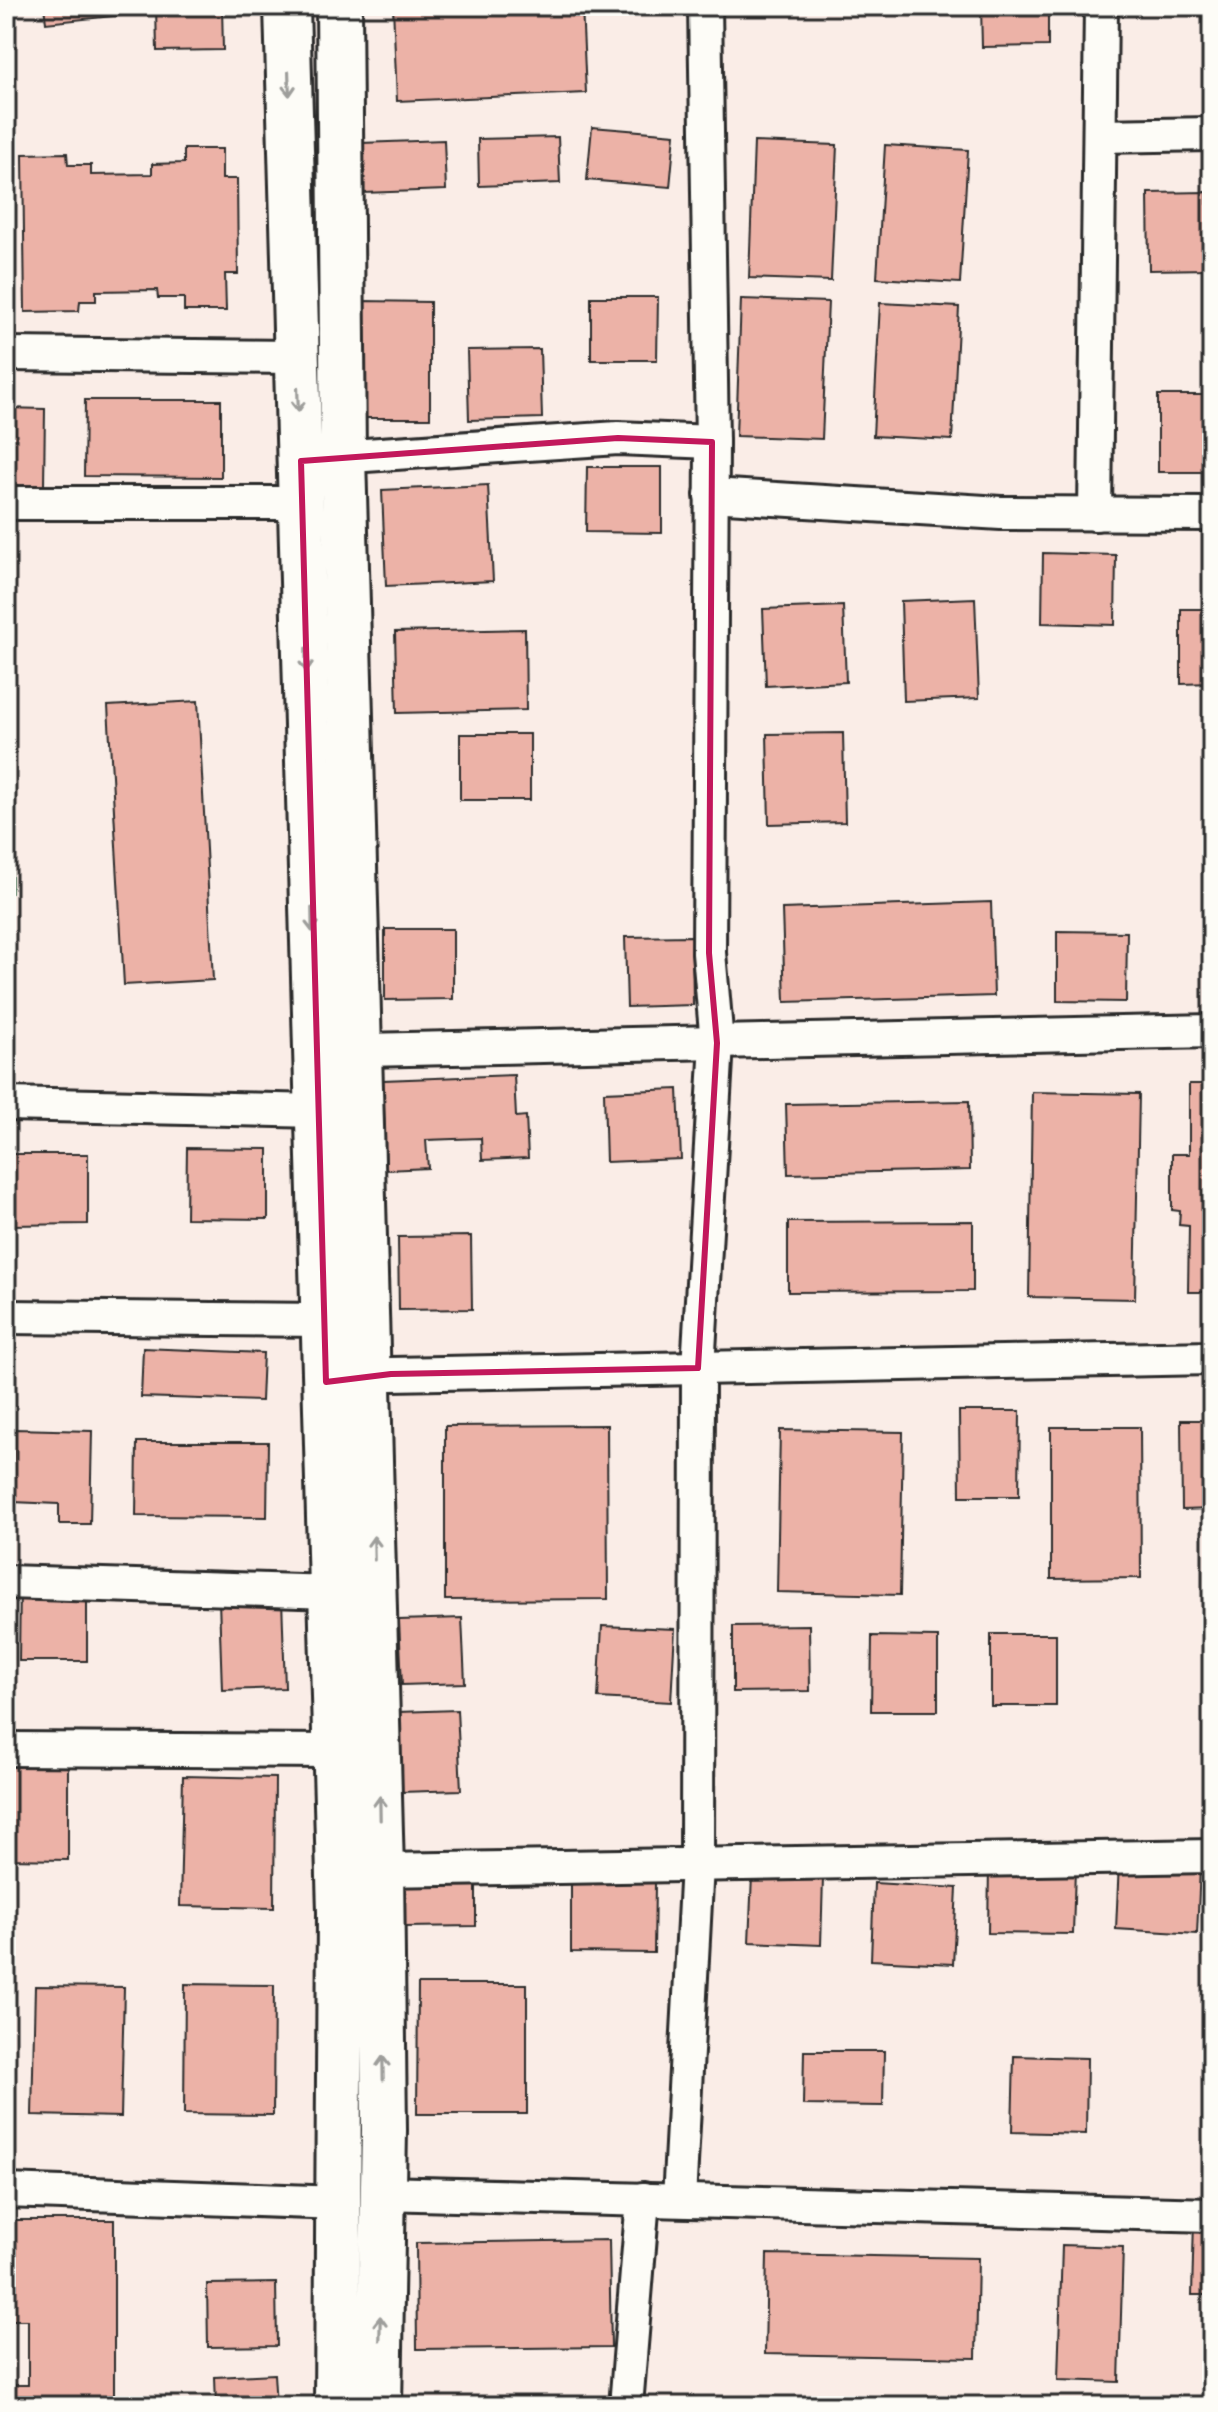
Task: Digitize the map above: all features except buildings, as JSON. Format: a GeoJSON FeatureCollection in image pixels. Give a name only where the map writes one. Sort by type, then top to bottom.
{"type":"FeatureCollection","features":[{"type":"Feature","properties":{"kind":"main road"},"geometry":{"type":"LineString","coordinates":[[287,6],[340,1912],[337,2406]]}},
{"type":"Feature","properties":{"kind":"main road"},"geometry":{"type":"LineString","coordinates":[[339,6],[343,456],[381,1870],[379,2406]]}},
{"type":"Feature","properties":{"kind":"street"},"geometry":{"type":"LineString","coordinates":[[679,2200],[697,1865],[698,1368],[717,1043],[709,953],[712,442],[705,6]]}},
{"type":"Feature","properties":{"kind":"street"},"geometry":{"type":"LineString","coordinates":[[1095,514],[1101,6]]}},
{"type":"Feature","properties":{"kind":"street"},"geometry":{"type":"LineString","coordinates":[[1100,136],[1212,134]]}},
{"type":"Feature","properties":{"kind":"street"},"geometry":{"type":"LineString","coordinates":[[6,354],[297,357]]}},
{"type":"Feature","properties":{"kind":"street"},"geometry":{"type":"LineString","coordinates":[[6,503],[301,482],[343,456],[618,438],[712,442]]}},
{"type":"Feature","properties":{"kind":"street"},"geometry":{"type":"LineString","coordinates":[[711,495],[1001,513],[1212,514]]}},
{"type":"Feature","properties":{"kind":"street"},"geometry":{"type":"LineString","coordinates":[[316,1059],[361,1053],[1212,1031]]}},
{"type":"Feature","properties":{"kind":"street"},"geometry":{"type":"LineString","coordinates":[[6,1104],[318,1111]]}},
{"type":"Feature","properties":{"kind":"street"},"geometry":{"type":"LineString","coordinates":[[6,1317],[325,1320]]}},
{"type":"Feature","properties":{"kind":"street"},"geometry":{"type":"LineString","coordinates":[[326,1382],[370,1380],[391,1374],[1212,1358]]}},
{"type":"Feature","properties":{"kind":"street"},"geometry":{"type":"LineString","coordinates":[[6,1582],[332,1592]]}},
{"type":"Feature","properties":{"kind":"street"},"geometry":{"type":"LineString","coordinates":[[6,1749],[336,1751]]}},
{"type":"Feature","properties":{"kind":"street"},"geometry":{"type":"LineString","coordinates":[[381,1870],[1212,1856]]}},
{"type":"Feature","properties":{"kind":"street"},"geometry":{"type":"LineString","coordinates":[[6,2191],[339,2203]]}},
{"type":"Feature","properties":{"kind":"street"},"geometry":{"type":"LineString","coordinates":[[382,2193],[1212,2215]]}},
{"type":"Feature","properties":{"kind":"street"},"geometry":{"type":"LineString","coordinates":[[626,2406],[643,2199]]}},
{"type":"Feature","properties":{"kind":"highlighted area"},"geometry":{"type":"Polygon","coordinates":[[[618,438],[712,442],[709,953],[717,1043],[698,1368],[391,1374],[326,1382],[301,461],[618,438]]]}},
{"type":"Feature","properties":{"kind":"green space"},"geometry":{"type":"Polygon","coordinates":[[[6,764],[12,764],[12,893],[6,893],[6,764]]]}}]}
